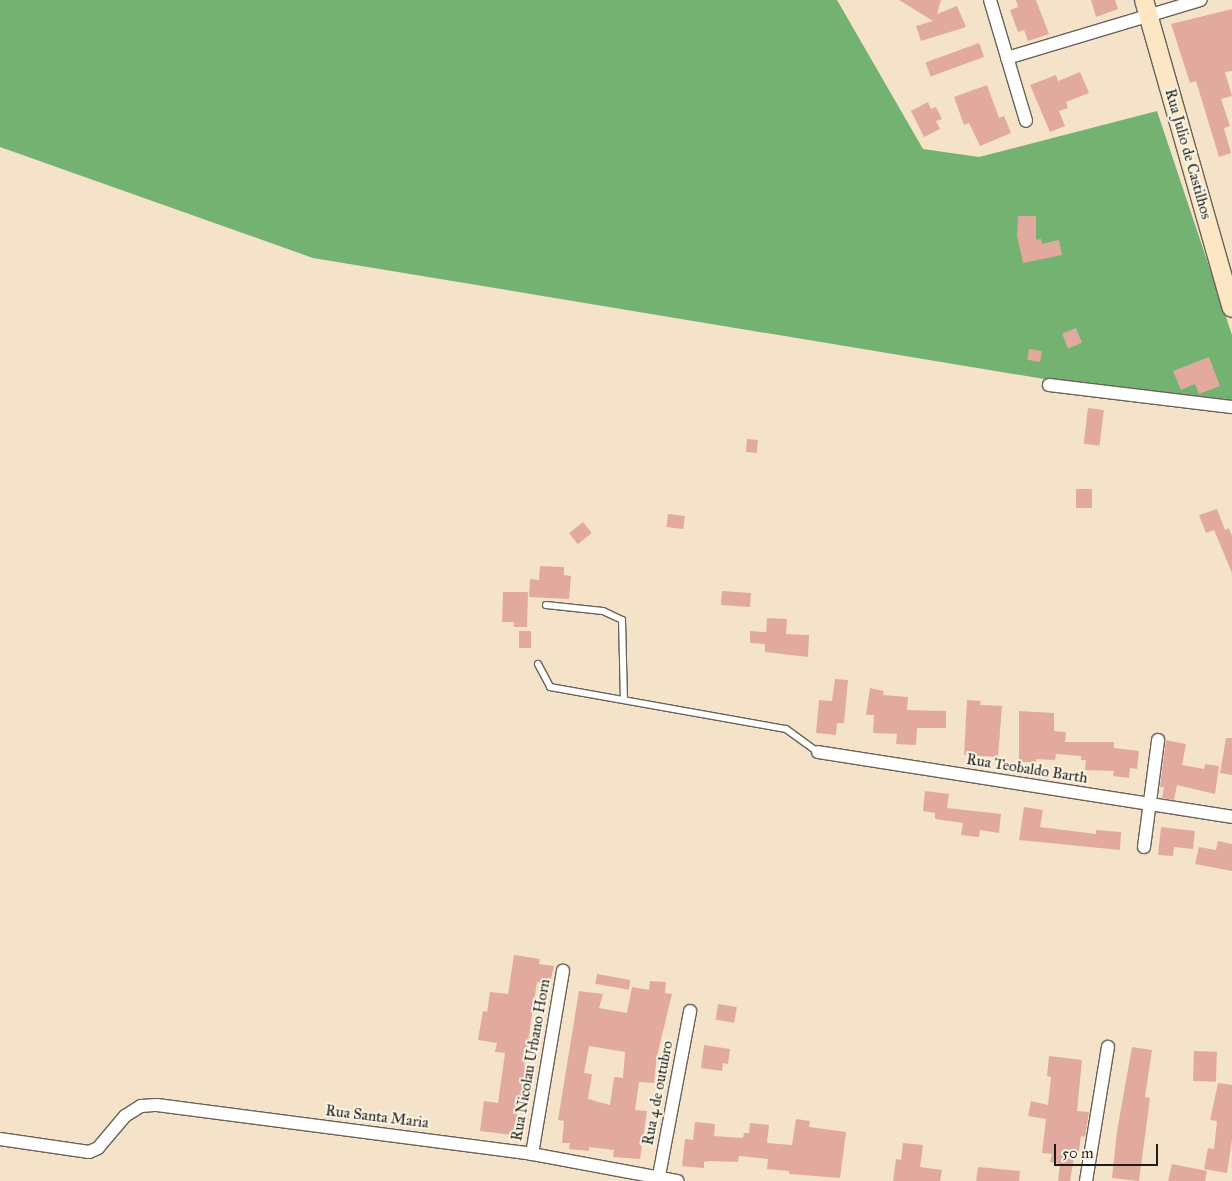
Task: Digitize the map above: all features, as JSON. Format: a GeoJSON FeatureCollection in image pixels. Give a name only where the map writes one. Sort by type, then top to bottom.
{"type":"FeatureCollection","features":[{"type":"Feature","properties":{"kind":"main road","name":"Rua Julio de Castilhos"},"geometry":{"type":"LineString","coordinates":[[1147,8],[1232,308]]}},
{"type":"Feature","properties":{"kind":"street"},"geometry":{"type":"LineString","coordinates":[[990,0],[1026,121]]}},
{"type":"Feature","properties":{"kind":"street"},"geometry":{"type":"LineString","coordinates":[[1007,58],[1147,8],[1200,0]]}},
{"type":"Feature","properties":{"kind":"street"},"geometry":{"type":"LineString","coordinates":[[1049,385],[1232,407]]}},
{"type":"Feature","properties":{"kind":"street"},"geometry":{"type":"LineString","coordinates":[[1144,847],[1158,740]]}},
{"type":"Feature","properties":{"kind":"street","name":"Rua Teobaldo Barth"},"geometry":{"type":"LineString","coordinates":[[818,752],[1232,817]]}},
{"type":"Feature","properties":{"kind":"street","name":"Rua Nicolau Urbano Horn"},"geometry":{"type":"LineString","coordinates":[[532,1154],[563,971]]}},
{"type":"Feature","properties":{"kind":"street","name":"Rua 4 de outubro"},"geometry":{"type":"LineString","coordinates":[[658,1180],[690,1011]]}},
{"type":"Feature","properties":{"kind":"street"},"geometry":{"type":"LineString","coordinates":[[1086,1181],[1108,1047]]}},
{"type":"Feature","properties":{"kind":"street","name":"Rua Santa Maria"},"geometry":{"type":"LineString","coordinates":[[0,1140],[89,1152],[98,1148],[125,1116],[141,1106],[157,1105],[532,1154],[658,1180],[678,1181]]}},
{"type":"Feature","properties":{"kind":"lane"},"geometry":{"type":"LineString","coordinates":[[546,605],[603,611],[622,620],[624,700]]}},
{"type":"Feature","properties":{"kind":"lane"},"geometry":{"type":"LineString","coordinates":[[538,664],[550,687],[786,730],[818,752]]}},
{"type":"Feature","properties":{"kind":"green space"},"geometry":{"type":"Polygon","coordinates":[[[0,0],[837,0],[923,149],[979,157],[1157,111],[1232,335],[1232,401],[1044,379],[313,258],[0,147],[0,0]]]}},
{"type":"Feature","properties":{"kind":"building"},"geometry":{"type":"Polygon","coordinates":[[[899,0],[941,0],[937,14],[957,6],[966,27],[921,41],[916,26],[933,21],[899,0]]]}},
{"type":"Feature","properties":{"kind":"building"},"geometry":{"type":"Polygon","coordinates":[[[1016,0],[1036,0],[1049,34],[1028,41],[1024,30],[1018,32],[1010,10],[1018,7],[1016,0]]]}},
{"type":"Feature","properties":{"kind":"building"},"geometry":{"type":"Polygon","coordinates":[[[1091,0],[1115,0],[1118,9],[1096,17],[1091,0]]]}},
{"type":"Feature","properties":{"kind":"building"},"geometry":{"type":"Polygon","coordinates":[[[1232,9],[1232,71],[1225,72],[1232,96],[1221,99],[1230,126],[1224,128],[1231,153],[1219,157],[1196,81],[1190,83],[1171,24],[1232,9]]]}},
{"type":"Feature","properties":{"kind":"building"},"geometry":{"type":"Polygon","coordinates":[[[979,43],[984,57],[931,77],[925,62],[979,43]]]}},
{"type":"Feature","properties":{"kind":"building"},"geometry":{"type":"Polygon","coordinates":[[[1080,72],[1089,93],[1066,102],[1068,108],[1059,111],[1065,126],[1050,132],[1030,85],[1056,75],[1058,81],[1080,72]]]}},
{"type":"Feature","properties":{"kind":"building"},"geometry":{"type":"Polygon","coordinates":[[[987,85],[999,118],[1004,116],[1011,133],[980,146],[969,123],[964,125],[954,97],[987,85]]]}},
{"type":"Feature","properties":{"kind":"building"},"geometry":{"type":"Polygon","coordinates":[[[928,102],[931,109],[936,107],[942,119],[936,121],[940,129],[924,137],[911,111],[928,102]]]}},
{"type":"Feature","properties":{"kind":"building"},"geometry":{"type":"Polygon","coordinates":[[[1018,216],[1036,216],[1036,240],[1041,239],[1042,244],[1059,240],[1062,255],[1023,263],[1017,236],[1018,216]]]}},
{"type":"Feature","properties":{"kind":"building"},"geometry":{"type":"Polygon","coordinates":[[[1076,328],[1082,343],[1068,348],[1062,334],[1076,328]]]}},
{"type":"Feature","properties":{"kind":"building"},"geometry":{"type":"Polygon","coordinates":[[[1029,349],[1042,351],[1040,362],[1027,360],[1029,349]]]}},
{"type":"Feature","properties":{"kind":"building"},"geometry":{"type":"Polygon","coordinates":[[[1209,357],[1220,386],[1199,394],[1195,384],[1181,390],[1173,371],[1209,357]]]}},
{"type":"Feature","properties":{"kind":"building"},"geometry":{"type":"Polygon","coordinates":[[[1088,408],[1104,410],[1099,446],[1084,444],[1088,408]]]}},
{"type":"Feature","properties":{"kind":"building"},"geometry":{"type":"Polygon","coordinates":[[[747,439],[758,440],[757,453],[746,452],[747,439]]]}},
{"type":"Feature","properties":{"kind":"building"},"geometry":{"type":"Polygon","coordinates":[[[1076,489],[1092,489],[1092,508],[1076,508],[1076,489]]]}},
{"type":"Feature","properties":{"kind":"building"},"geometry":{"type":"Polygon","coordinates":[[[1217,509],[1225,530],[1229,528],[1232,536],[1232,573],[1214,530],[1206,533],[1199,515],[1217,509]]]}},
{"type":"Feature","properties":{"kind":"building"},"geometry":{"type":"Polygon","coordinates":[[[668,514],[685,516],[683,529],[666,527],[668,514]]]}},
{"type":"Feature","properties":{"kind":"building"},"geometry":{"type":"Polygon","coordinates":[[[583,522],[592,533],[578,544],[569,533],[583,522]]]}},
{"type":"Feature","properties":{"kind":"building"},"geometry":{"type":"Polygon","coordinates":[[[540,566],[564,567],[564,575],[571,576],[569,599],[529,597],[530,579],[539,580],[540,566]]]}},
{"type":"Feature","properties":{"kind":"building"},"geometry":{"type":"Polygon","coordinates":[[[722,591],[751,593],[750,607],[721,605],[722,591]]]}},
{"type":"Feature","properties":{"kind":"building"},"geometry":{"type":"Polygon","coordinates":[[[503,592],[528,592],[527,627],[514,627],[514,622],[502,622],[503,592]]]}},
{"type":"Feature","properties":{"kind":"building"},"geometry":{"type":"Polygon","coordinates":[[[767,618],[787,619],[786,634],[809,635],[808,657],[765,652],[765,644],[750,643],[750,631],[766,632],[767,618]]]}},
{"type":"Feature","properties":{"kind":"building"},"geometry":{"type":"Polygon","coordinates":[[[519,631],[531,631],[531,648],[519,648],[519,631]]]}},
{"type":"Feature","properties":{"kind":"building"},"geometry":{"type":"Polygon","coordinates":[[[835,679],[848,680],[844,723],[837,723],[836,735],[816,733],[819,700],[832,701],[835,679]]]}},
{"type":"Feature","properties":{"kind":"building"},"geometry":{"type":"Polygon","coordinates":[[[870,688],[884,691],[883,695],[908,697],[907,710],[946,711],[946,728],[917,728],[916,745],[896,744],[897,734],[873,733],[874,715],[866,715],[870,688]]]}},
{"type":"Feature","properties":{"kind":"building"},"geometry":{"type":"Polygon","coordinates":[[[967,700],[981,701],[980,705],[1002,706],[998,757],[964,755],[967,700]]]}},
{"type":"Feature","properties":{"kind":"building"},"geometry":{"type":"Polygon","coordinates":[[[1019,711],[1054,713],[1054,731],[1066,732],[1065,742],[1114,742],[1114,748],[1139,751],[1137,769],[1130,768],[1129,778],[1113,776],[1114,771],[1085,770],[1086,760],[1081,760],[1081,756],[1056,754],[1055,760],[1036,759],[1036,762],[1019,762],[1019,711]]]}},
{"type":"Feature","properties":{"kind":"building"},"geometry":{"type":"Polygon","coordinates":[[[1226,738],[1232,738],[1232,775],[1220,773],[1226,738]]]}},
{"type":"Feature","properties":{"kind":"building"},"geometry":{"type":"Polygon","coordinates":[[[1166,740],[1186,744],[1182,765],[1204,769],[1205,764],[1219,766],[1215,794],[1177,785],[1174,800],[1162,798],[1164,787],[1160,787],[1166,740]]]}},
{"type":"Feature","properties":{"kind":"building"},"geometry":{"type":"Polygon","coordinates":[[[925,791],[949,794],[947,808],[1001,814],[999,833],[980,830],[979,837],[961,835],[963,823],[935,819],[935,813],[923,811],[925,791]]]}},
{"type":"Feature","properties":{"kind":"building"},"geometry":{"type":"Polygon","coordinates":[[[1024,807],[1043,810],[1040,827],[1096,834],[1096,830],[1121,832],[1120,850],[1019,840],[1024,807]]]}},
{"type":"Feature","properties":{"kind":"building"},"geometry":{"type":"Polygon","coordinates":[[[1161,827],[1195,831],[1193,849],[1174,847],[1173,856],[1158,855],[1161,827]]]}},
{"type":"Feature","properties":{"kind":"building"},"geometry":{"type":"Polygon","coordinates":[[[1218,841],[1232,844],[1232,871],[1195,864],[1199,847],[1216,850],[1218,841]]]}},
{"type":"Feature","properties":{"kind":"building"},"geometry":{"type":"Polygon","coordinates":[[[514,955],[540,959],[539,964],[554,966],[550,984],[537,982],[524,1068],[532,1069],[529,1094],[522,1094],[512,1135],[480,1131],[484,1101],[498,1103],[505,1053],[495,1052],[497,1043],[478,1040],[483,1011],[487,1012],[490,992],[508,994],[514,955]]]}},
{"type":"Feature","properties":{"kind":"building"},"geometry":{"type":"Polygon","coordinates":[[[597,974],[630,980],[629,990],[595,984],[597,974]]]}},
{"type":"Feature","properties":{"kind":"building"},"geometry":{"type":"Polygon","coordinates":[[[650,981],[666,982],[665,993],[672,994],[657,1056],[654,1083],[639,1082],[635,1110],[647,1111],[640,1159],[613,1157],[614,1150],[589,1147],[589,1151],[569,1149],[570,1143],[562,1143],[564,1121],[558,1120],[579,991],[603,994],[599,1008],[627,1013],[632,987],[649,990],[650,981]],[[589,1046],[584,1073],[592,1074],[588,1099],[610,1105],[614,1077],[623,1078],[625,1052],[589,1046]]]}},
{"type":"Feature","properties":{"kind":"building"},"geometry":{"type":"Polygon","coordinates":[[[718,1004],[737,1007],[734,1023],[715,1020],[718,1004]]]}},
{"type":"Feature","properties":{"kind":"building"},"geometry":{"type":"Polygon","coordinates":[[[704,1045],[730,1049],[728,1064],[723,1063],[722,1071],[701,1068],[704,1045]]]}},
{"type":"Feature","properties":{"kind":"building"},"geometry":{"type":"Polygon","coordinates":[[[1132,1047],[1152,1050],[1145,1097],[1150,1098],[1139,1181],[1112,1178],[1117,1131],[1132,1047]]]}},
{"type":"Feature","properties":{"kind":"building"},"geometry":{"type":"Polygon","coordinates":[[[1194,1051],[1217,1052],[1216,1082],[1193,1081],[1194,1051]]]}},
{"type":"Feature","properties":{"kind":"building"},"geometry":{"type":"Polygon","coordinates":[[[1049,1056],[1082,1060],[1077,1111],[1089,1112],[1085,1137],[1081,1136],[1078,1158],[1074,1157],[1070,1181],[1058,1181],[1060,1164],[1050,1162],[1052,1154],[1042,1153],[1046,1119],[1028,1116],[1031,1101],[1048,1105],[1051,1077],[1047,1076],[1049,1056]]]}},
{"type":"Feature","properties":{"kind":"building"},"geometry":{"type":"Polygon","coordinates":[[[1218,1083],[1232,1085],[1232,1140],[1227,1173],[1204,1169],[1208,1148],[1214,1149],[1217,1121],[1210,1120],[1218,1083]]]}},
{"type":"Feature","properties":{"kind":"building"},"geometry":{"type":"Polygon","coordinates":[[[796,1119],[810,1121],[809,1127],[846,1132],[840,1178],[789,1174],[789,1171],[767,1169],[768,1159],[739,1156],[738,1162],[704,1162],[704,1168],[682,1166],[685,1139],[693,1140],[695,1122],[715,1124],[714,1136],[743,1138],[744,1133],[749,1133],[750,1123],[769,1125],[767,1143],[792,1145],[796,1119]]]}},
{"type":"Feature","properties":{"kind":"building"},"geometry":{"type":"Polygon","coordinates":[[[903,1143],[923,1145],[920,1167],[942,1170],[940,1181],[893,1181],[896,1159],[901,1160],[903,1143]]]}},
{"type":"Feature","properties":{"kind":"building"},"geometry":{"type":"Polygon","coordinates":[[[1172,1164],[1207,1171],[1205,1181],[1168,1181],[1172,1164]]]}},
{"type":"Feature","properties":{"kind":"building"},"geometry":{"type":"Polygon","coordinates":[[[978,1167],[1020,1171],[1019,1181],[976,1181],[978,1167]]]}}]}
